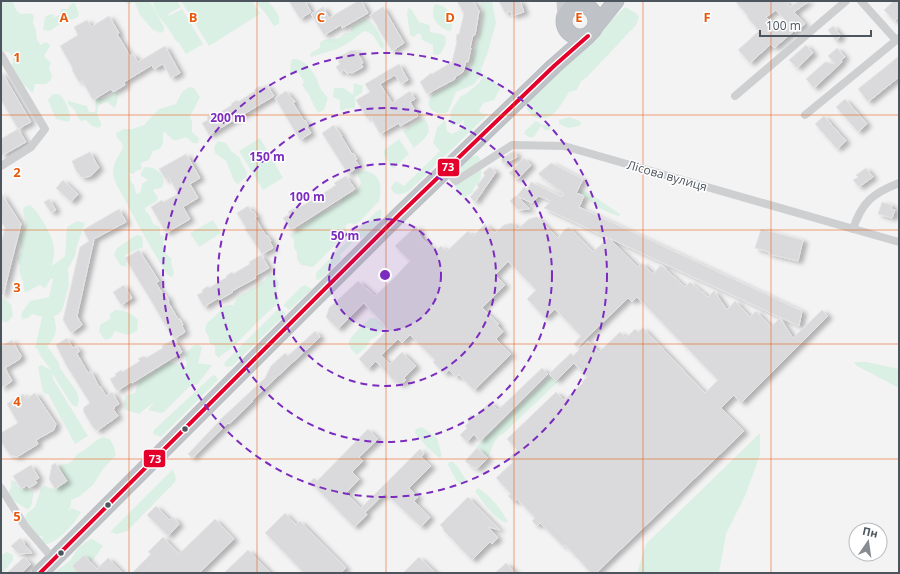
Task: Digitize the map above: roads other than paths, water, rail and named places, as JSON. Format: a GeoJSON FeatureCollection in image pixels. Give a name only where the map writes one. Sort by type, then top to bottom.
{"type":"FeatureCollection","features":[{"type":"Feature","properties":{"kind":"highway"},"geometry":{"type":"LineString","coordinates":[[554,66],[561,48],[564,21],[569,9],[583,4],[604,5],[616,1]]}},
{"type":"Feature","properties":{"kind":"highway"},"geometry":{"type":"LineString","coordinates":[[40,573],[446,170],[592,31],[616,1]]}},
{"type":"Feature","properties":{"kind":"highway"},"geometry":{"type":"LineString","coordinates":[[564,21],[565,29],[573,36],[578,38],[592,31],[596,18],[592,10],[583,4]]}},
{"type":"Feature","properties":{"kind":"main road"},"geometry":{"type":"LineString","coordinates":[[563,1],[564,21]]}},
{"type":"Feature","properties":{"kind":"street"},"geometry":{"type":"LineString","coordinates":[[734,96],[846,1]]}},
{"type":"Feature","properties":{"kind":"street"},"geometry":{"type":"LineString","coordinates":[[805,115],[897,39],[860,1]]}},
{"type":"Feature","properties":{"kind":"street"},"geometry":{"type":"LineString","coordinates":[[1,55],[45,129],[31,147],[1,166]]}},
{"type":"Feature","properties":{"kind":"street","name":"Лісова вулиця"},"geometry":{"type":"LineString","coordinates":[[446,170],[456,181],[512,145],[564,146],[899,242]]}},
{"type":"Feature","properties":{"kind":"street"},"geometry":{"type":"LineString","coordinates":[[853,229],[862,208],[873,196],[899,183]]}},
{"type":"Feature","properties":{"kind":"street"},"geometry":{"type":"LineString","coordinates":[[1,488],[25,526],[54,560]]}}]}
